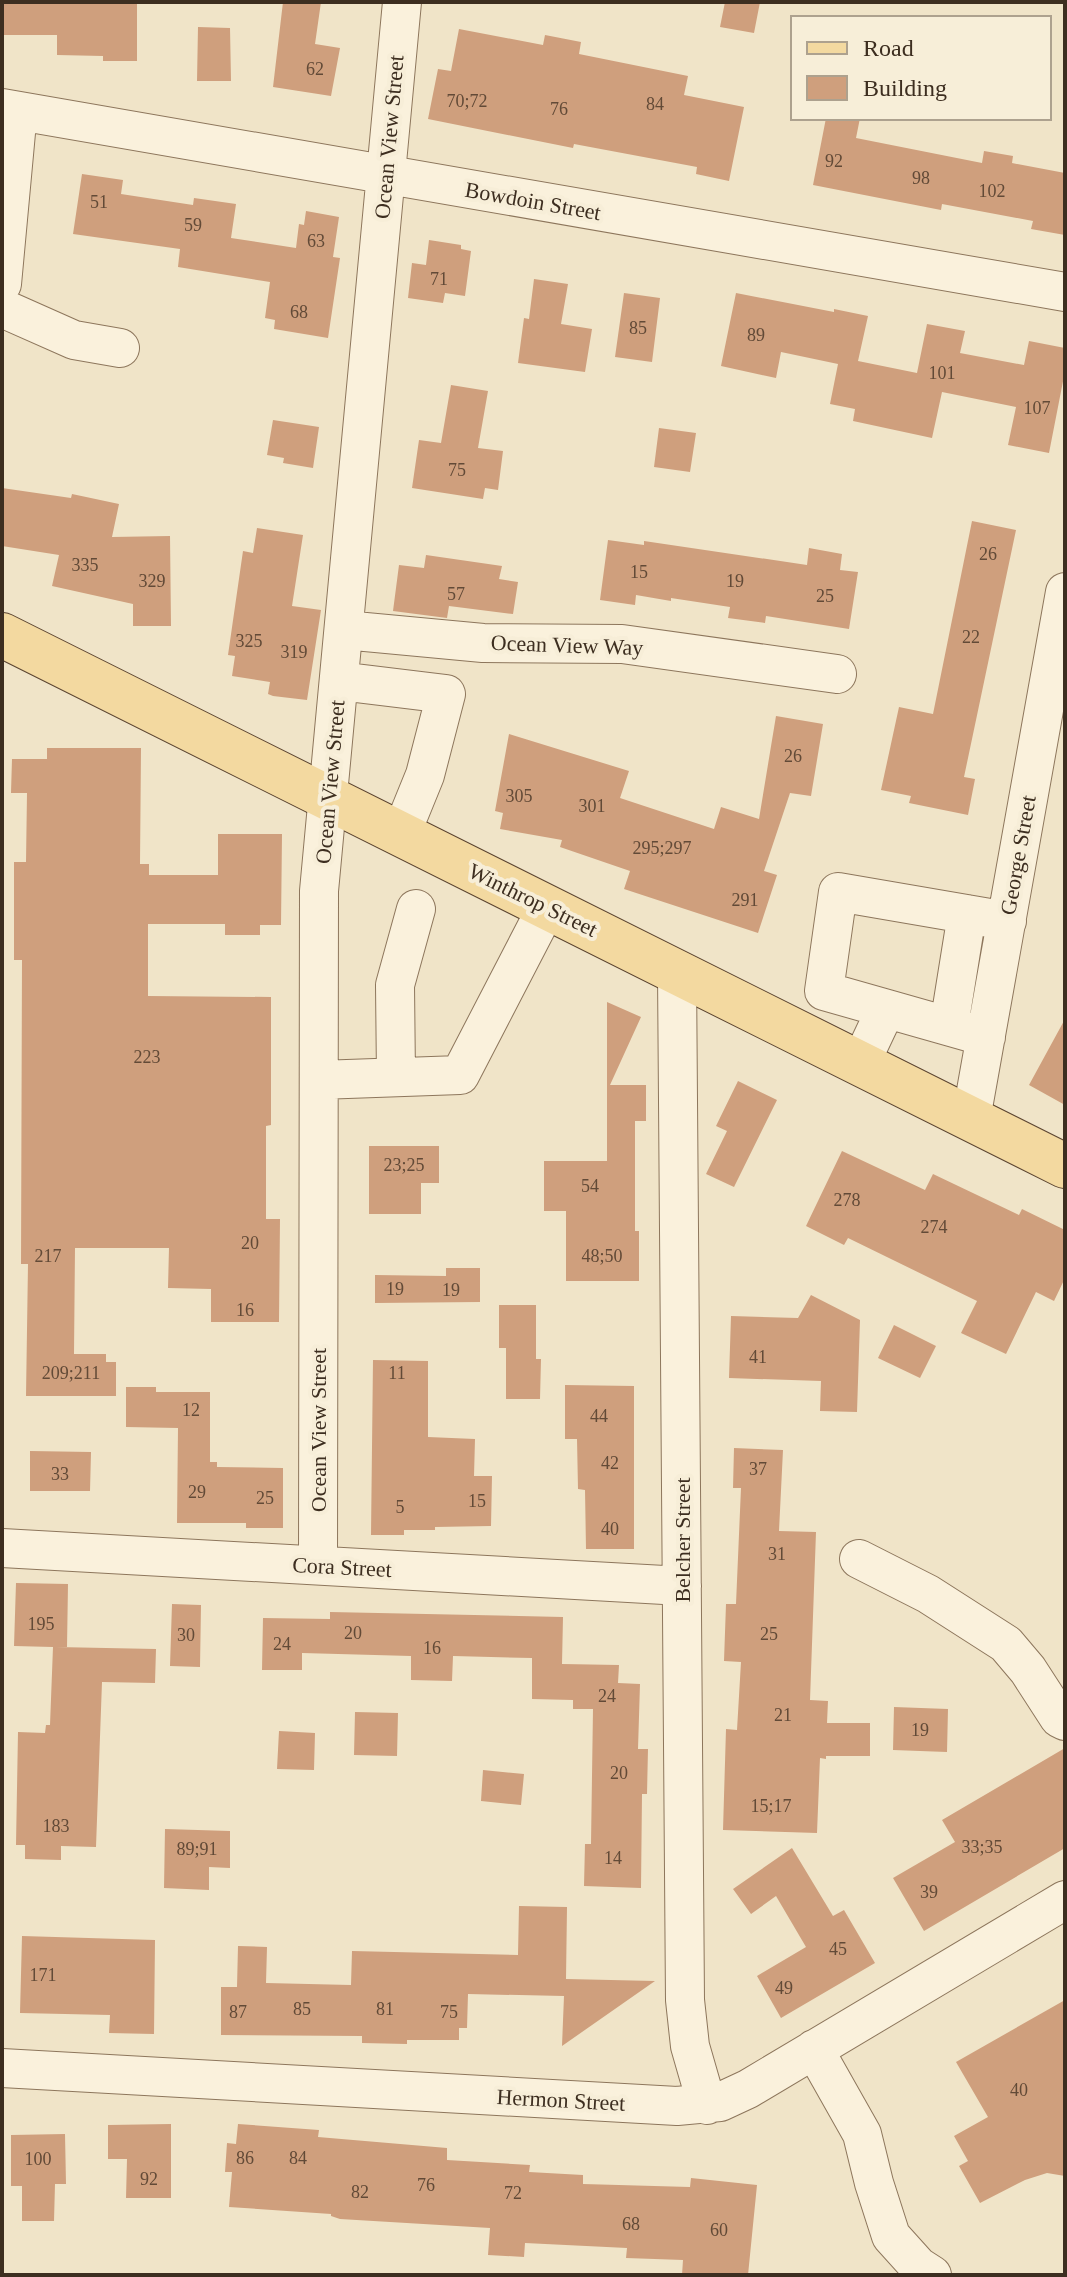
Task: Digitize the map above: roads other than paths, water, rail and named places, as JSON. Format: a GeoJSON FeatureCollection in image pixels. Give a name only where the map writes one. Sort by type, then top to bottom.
{"type":"FeatureCollection","features":[{"type":"Feature","properties":{"kind":"main road","name":"Winthrop Street"},"geometry":{"type":"LineString","coordinates":[[2,635],[1065,1166]]}},
{"type":"Feature","properties":{"kind":"street","name":"Ocean View Street"},"geometry":{"type":"LineString","coordinates":[[318,1565],[319,911],[402,2]]}},
{"type":"Feature","properties":{"kind":"street","name":"Bowdoin Street"},"geometry":{"type":"LineString","coordinates":[[10,110],[1065,292]]}},
{"type":"Feature","properties":{"kind":"street"},"geometry":{"type":"LineString","coordinates":[[2,284],[10,110]]}},
{"type":"Feature","properties":{"kind":"street"},"geometry":{"type":"LineString","coordinates":[[2,308],[74,340],[120,348]]}},
{"type":"Feature","properties":{"kind":"street","name":"George Street"},"geometry":{"type":"LineString","coordinates":[[971,1119],[1065,592]]}},
{"type":"Feature","properties":{"kind":"street","name":"Ocean View Way"},"geometry":{"type":"LineString","coordinates":[[344,630],[508,644],[622,644],[837,674]]}},
{"type":"Feature","properties":{"kind":"street"},"geometry":{"type":"LineString","coordinates":[[339,681],[446,694],[425,775],[401,834]]}},
{"type":"Feature","properties":{"kind":"street"},"geometry":{"type":"LineString","coordinates":[[986,1037],[824,991],[838,892],[1007,921]]}},
{"type":"Feature","properties":{"kind":"street"},"geometry":{"type":"LineString","coordinates":[[319,1080],[460,1075],[547,907]]}},
{"type":"Feature","properties":{"kind":"street"},"geometry":{"type":"LineString","coordinates":[[396,1077],[395,985],[416,909]]}},
{"type":"Feature","properties":{"kind":"street"},"geometry":{"type":"LineString","coordinates":[[949,1026],[967,914]]}},
{"type":"Feature","properties":{"kind":"street","name":"Belcher Street"},"geometry":{"type":"LineString","coordinates":[[677,972],[685,2000],[690,2046],[707,2105]]}},
{"type":"Feature","properties":{"kind":"street"},"geometry":{"type":"LineString","coordinates":[[860,1064],[886,1009]]}},
{"type":"Feature","properties":{"kind":"street","name":"Cora Street"},"geometry":{"type":"LineString","coordinates":[[2,1548],[682,1586]]}},
{"type":"Feature","properties":{"kind":"street"},"geometry":{"type":"LineString","coordinates":[[859,1559],[928,1594],[1006,1644],[1028,1670],[1059,1718],[1065,1721]]}},
{"type":"Feature","properties":{"kind":"street","name":"Hermon Street"},"geometry":{"type":"LineString","coordinates":[[2,2068],[661,2105],[707,2105],[733,2097],[1065,1900]]}},
{"type":"Feature","properties":{"kind":"street"},"geometry":{"type":"LineString","coordinates":[[814,2049],[862,2134],[891,2236],[918,2266],[932,2275]]}}]}
